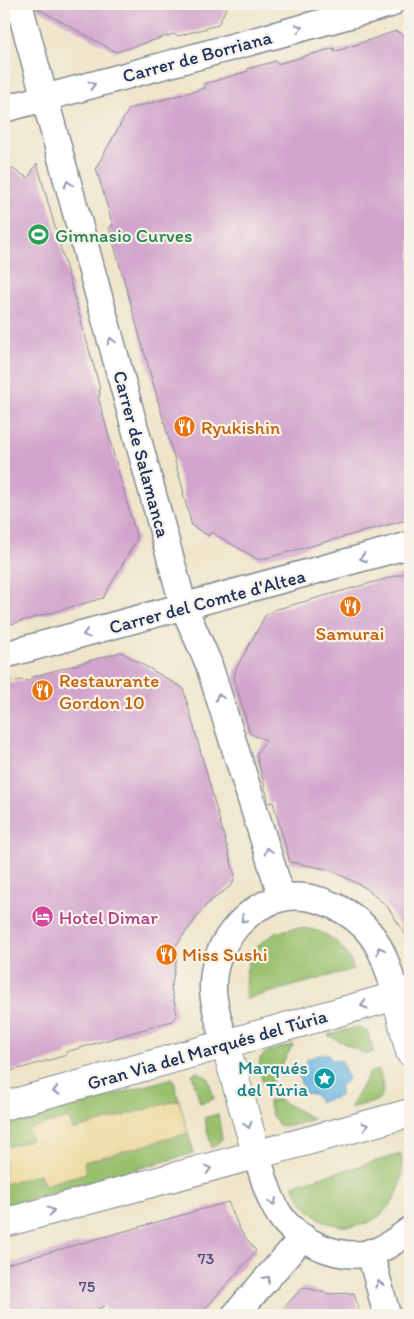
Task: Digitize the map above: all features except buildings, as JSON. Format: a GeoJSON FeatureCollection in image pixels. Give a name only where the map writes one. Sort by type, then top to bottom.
{"type":"FeatureCollection","features":[{"type":"Feature","properties":{"kind":"main road","name":"Gran Via del Marqués del Túria"},"geometry":{"type":"LineString","coordinates":[[4,1106],[403,993]]}},
{"type":"Feature","properties":{"kind":"main road"},"geometry":{"type":"LineString","coordinates":[[403,993],[410,1052]]}},
{"type":"Feature","properties":{"kind":"main road"},"geometry":{"type":"LineString","coordinates":[[226,1044],[258,1156]]}},
{"type":"Feature","properties":{"kind":"main road"},"geometry":{"type":"LineString","coordinates":[[4,1223],[258,1156],[410,1113]]}},
{"type":"Feature","properties":{"kind":"street","name":"Carrer de Salamanca"},"geometry":{"type":"LineString","coordinates":[[19,4],[184,608],[208,662],[282,898]]}},
{"type":"Feature","properties":{"kind":"street","name":"Carrer de Borriana"},"geometry":{"type":"LineString","coordinates":[[4,109],[390,4]]}},
{"type":"Feature","properties":{"kind":"street","name":"Carrer del Comte d'Altea"},"geometry":{"type":"LineString","coordinates":[[4,655],[184,608],[410,545]]}},
{"type":"Feature","properties":{"kind":"street"},"geometry":{"type":"LineString","coordinates":[[226,1044],[213,988],[215,968],[224,944],[234,929],[248,914],[282,898],[308,898],[331,904],[354,918],[372,936],[403,993]]}},
{"type":"Feature","properties":{"kind":"street"},"geometry":{"type":"LineString","coordinates":[[258,1156],[265,1183],[278,1214],[302,1237],[330,1250],[347,1254],[370,1252],[394,1243],[410,1230]]}},
{"type":"Feature","properties":{"kind":"street"},"geometry":{"type":"LineString","coordinates":[[235,1315],[302,1237]]}},
{"type":"Feature","properties":{"kind":"street"},"geometry":{"type":"LineString","coordinates":[[370,1252],[387,1315]]}},
{"type":"Feature","properties":{"kind":"green space"},"geometry":{"type":"Polygon","coordinates":[[[297,928],[316,931],[332,939],[345,952],[354,969],[246,999],[246,972],[249,961],[255,951],[271,935],[297,928]]]}},
{"type":"Feature","properties":{"kind":"green space"},"geometry":{"type":"Polygon","coordinates":[[[358,1027],[367,1031],[374,1052],[365,1054],[328,1035],[358,1027]]]}},
{"type":"Feature","properties":{"kind":"green space"},"geometry":{"type":"Polygon","coordinates":[[[293,1045],[272,1081],[263,1084],[259,1065],[263,1055],[293,1045]]]}},
{"type":"Feature","properties":{"kind":"green space"},"geometry":{"type":"Polygon","coordinates":[[[379,1070],[383,1089],[379,1099],[349,1108],[370,1072],[379,1070]]]}},
{"type":"Feature","properties":{"kind":"green space"},"geometry":{"type":"Polygon","coordinates":[[[198,1072],[208,1078],[214,1099],[200,1103],[192,1074],[198,1072]]]}},
{"type":"Feature","properties":{"kind":"green space"},"geometry":{"type":"Polygon","coordinates":[[[173,1078],[179,1100],[73,1130],[69,1118],[28,1129],[31,1140],[4,1148],[4,1126],[173,1078]]]}},
{"type":"Feature","properties":{"kind":"green space"},"geometry":{"type":"Polygon","coordinates":[[[277,1099],[314,1119],[290,1126],[279,1125],[272,1116],[268,1101],[277,1099]]]}},
{"type":"Feature","properties":{"kind":"green space"},"geometry":{"type":"Polygon","coordinates":[[[218,1114],[222,1139],[212,1148],[204,1118],[218,1114]]]}},
{"type":"Feature","properties":{"kind":"green space"},"geometry":{"type":"Polygon","coordinates":[[[188,1133],[194,1153],[4,1206],[4,1184],[41,1173],[44,1185],[86,1173],[83,1162],[188,1133]]]}},
{"type":"Feature","properties":{"kind":"green space"},"geometry":{"type":"Polygon","coordinates":[[[401,1154],[401,1181],[393,1201],[379,1216],[361,1225],[342,1226],[323,1220],[306,1207],[293,1185],[401,1154]]]}},
{"type":"Feature","properties":{"kind":"sand"},"geometry":{"type":"Polygon","coordinates":[[[179,1100],[188,1133],[84,1162],[86,1173],[44,1185],[40,1174],[4,1184],[4,1148],[31,1140],[28,1129],[69,1118],[73,1130],[179,1100]]]}},
{"type":"Feature","properties":{"kind":"water"},"geometry":{"type":"Polygon","coordinates":[[[327,1053],[332,1060],[342,1061],[348,1080],[340,1086],[340,1096],[320,1102],[314,1094],[305,1093],[298,1074],[305,1068],[307,1059],[327,1053]]]}},
{"type":"Feature","properties":{"kind":"place","name":"Gimnasio Curves"},"geometry":{"type":"Point","coordinates":[39,235]}},
{"type":"Feature","properties":{"kind":"place","name":"Ryukishin"},"geometry":{"type":"Point","coordinates":[185,427]}},
{"type":"Feature","properties":{"kind":"place","name":"Samurai"},"geometry":{"type":"Point","coordinates":[350,607]}},
{"type":"Feature","properties":{"kind":"place","name":"Restaurante Gordon 10"},"geometry":{"type":"Point","coordinates":[43,691]}},
{"type":"Feature","properties":{"kind":"place","name":"Hotel Dimar"},"geometry":{"type":"Point","coordinates":[43,917]}},
{"type":"Feature","properties":{"kind":"place","name":"Miss Sushi"},"geometry":{"type":"Point","coordinates":[166,954]}},
{"type":"Feature","properties":{"kind":"place","name":"Marqués del Túria"},"geometry":{"type":"Point","coordinates":[324,1078]}}]}
